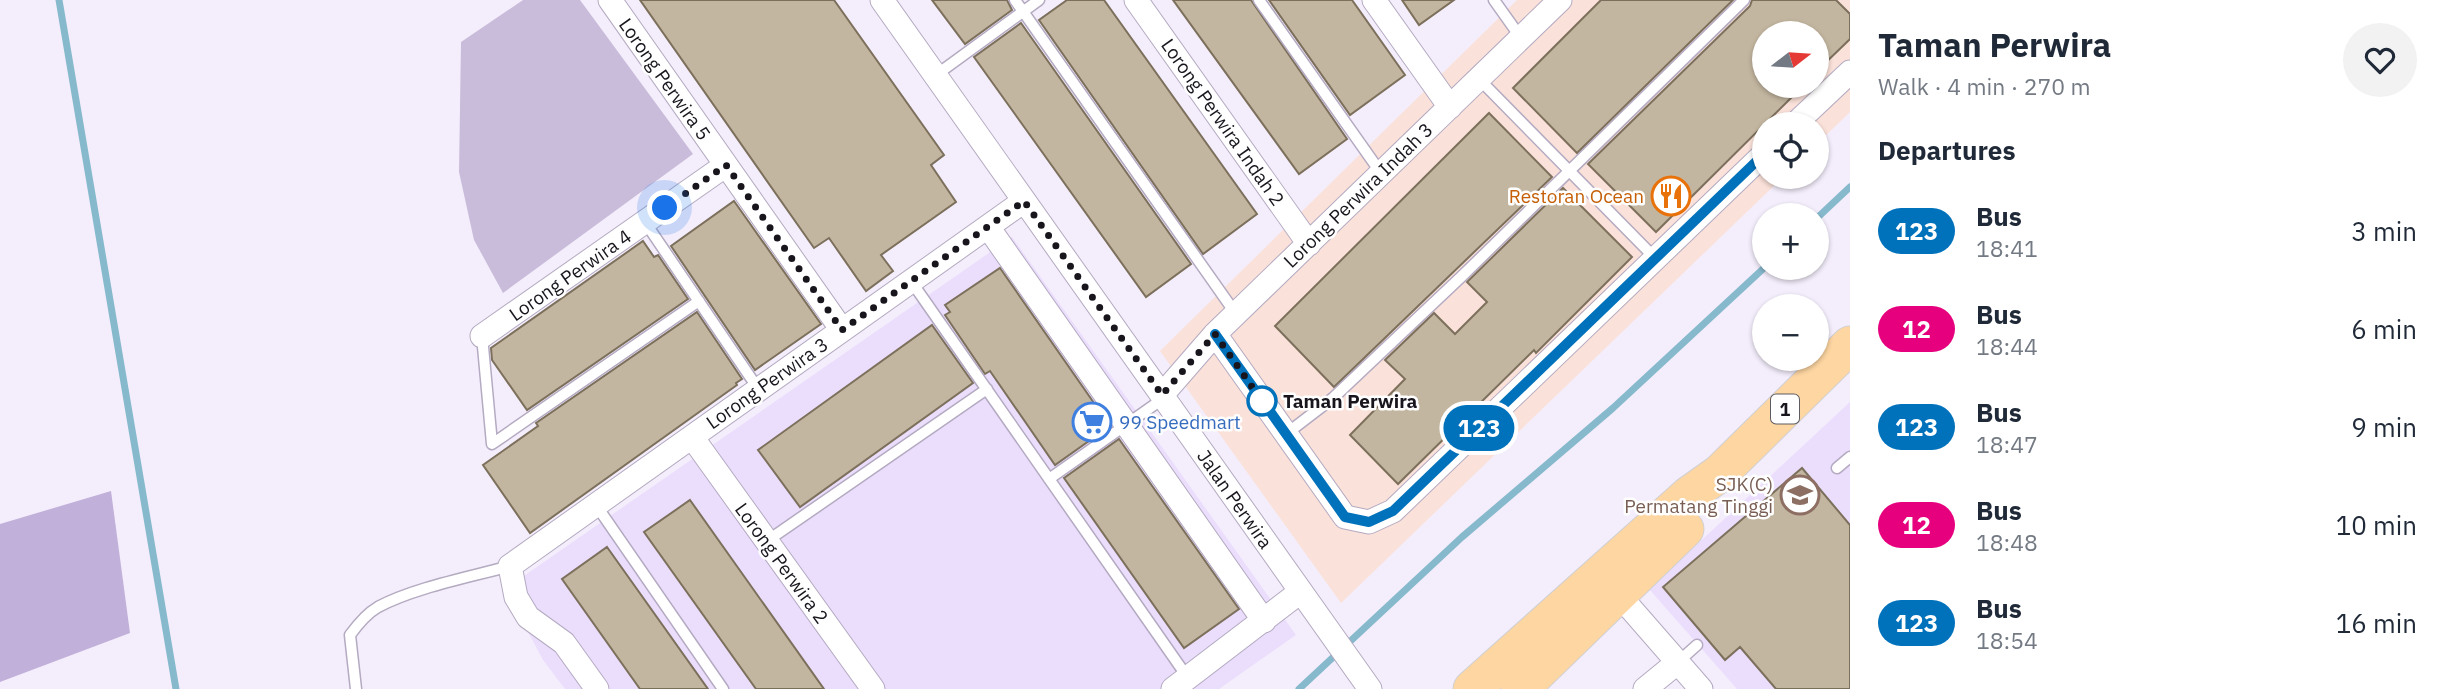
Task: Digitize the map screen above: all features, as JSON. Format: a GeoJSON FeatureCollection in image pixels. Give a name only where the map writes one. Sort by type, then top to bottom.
{"type":"FeatureCollection","features":[{"type":"Feature","properties":{"kind":"highway","name":"1"},"geometry":{"type":"LineString","coordinates":[[1472,689],[1689,495],[1720,473],[1850,345]]}},
{"type":"Feature","properties":{"kind":"highway","name":"1"},"geometry":{"type":"LineString","coordinates":[[1520,689],[1704,511],[1720,473]]}},
{"type":"Feature","properties":{"kind":"street","name":"Lorong Perwira 5"},"geometry":{"type":"LineString","coordinates":[[610,0],[842,330]]}},
{"type":"Feature","properties":{"kind":"street","name":"Jalan Perwira"},"geometry":{"type":"LineString","coordinates":[[882,0],[1365,682]]}},
{"type":"Feature","properties":{"kind":"street","name":"Lorong Perwira Indah 2"},"geometry":{"type":"LineString","coordinates":[[1136,0],[1309,244]]}},
{"type":"Feature","properties":{"kind":"street"},"geometry":{"type":"LineString","coordinates":[[1374,0],[1450,107]]}},
{"type":"Feature","properties":{"kind":"street","name":"Lorong Perwira Indah 3"},"geometry":{"type":"LineString","coordinates":[[1163,397],[1215,334],[1560,0]]}},
{"type":"Feature","properties":{"kind":"street"},"geometry":{"type":"LineString","coordinates":[[1808,112],[1850,72]]}},
{"type":"Feature","properties":{"kind":"street","name":"Lorong Perwira 4"},"geometry":{"type":"LineString","coordinates":[[482,337],[726,165]]}},
{"type":"Feature","properties":{"kind":"street"},"geometry":{"type":"LineString","coordinates":[[1215,334],[1345,517],[1369,522],[1393,511],[1752,166]]}},
{"type":"Feature","properties":{"kind":"street","name":"Lorong Perwira 3"},"geometry":{"type":"LineString","coordinates":[[510,566],[1024,201]]}},
{"type":"Feature","properties":{"kind":"street"},"geometry":{"type":"LineString","coordinates":[[988,227],[1264,621]]}},
{"type":"Feature","properties":{"kind":"street","name":"Lorong Perwira 2"},"geometry":{"type":"LineString","coordinates":[[692,437],[873,689]]}},
{"type":"Feature","properties":{"kind":"street"},"geometry":{"type":"LineString","coordinates":[[510,566],[516,597],[528,617],[564,643],[597,689]]}},
{"type":"Feature","properties":{"kind":"street"},"geometry":{"type":"LineString","coordinates":[[1180,683],[1300,592]]}},
{"type":"Feature","properties":{"kind":"street"},"geometry":{"type":"LineString","coordinates":[[1619,595],[1701,689]]}},
{"type":"Feature","properties":{"kind":"street"},"geometry":{"type":"LineString","coordinates":[[1645,689],[1678,662]]}},
{"type":"Feature","properties":{"kind":"lane"},"geometry":{"type":"LineString","coordinates":[[1015,0],[1236,314]]}},
{"type":"Feature","properties":{"kind":"lane"},"geometry":{"type":"LineString","coordinates":[[936,75],[1039,0]]}},
{"type":"Feature","properties":{"kind":"lane"},"geometry":{"type":"LineString","coordinates":[[1259,0],[1381,173]]}},
{"type":"Feature","properties":{"kind":"lane"},"geometry":{"type":"LineString","coordinates":[[1494,0],[1521,38]]}},
{"type":"Feature","properties":{"kind":"lane"},"geometry":{"type":"LineString","coordinates":[[1286,434],[1333,398],[1744,0]]}},
{"type":"Feature","properties":{"kind":"lane"},"geometry":{"type":"LineString","coordinates":[[1479,79],[1656,258]]}},
{"type":"Feature","properties":{"kind":"lane"},"geometry":{"type":"LineString","coordinates":[[645,222],[759,390]]}},
{"type":"Feature","properties":{"kind":"lane"},"geometry":{"type":"LineString","coordinates":[[911,281],[1049,479],[1180,683]]}},
{"type":"Feature","properties":{"kind":"lane"},"geometry":{"type":"LineString","coordinates":[[482,337],[492,444],[699,301]]}},
{"type":"Feature","properties":{"kind":"lane"},"geometry":{"type":"LineString","coordinates":[[767,541],[987,389]]}},
{"type":"Feature","properties":{"kind":"lane"},"geometry":{"type":"LineString","coordinates":[[1049,479],[1163,397]]}},
{"type":"Feature","properties":{"kind":"lane"},"geometry":{"type":"LineString","coordinates":[[1837,468],[1850,457]]}},
{"type":"Feature","properties":{"kind":"lane"},"geometry":{"type":"LineString","coordinates":[[596,505],[723,689]]}},
{"type":"Feature","properties":{"kind":"lane"},"geometry":{"type":"LineString","coordinates":[[356,689],[350,635],[361,620],[376,608],[400,598],[510,566]]}},
{"type":"Feature","properties":{"kind":"lane"},"geometry":{"type":"LineString","coordinates":[[1678,662],[1697,645]]}},
{"type":"Feature","properties":{"kind":"shaded area"},"geometry":{"type":"Polygon","coordinates":[[[523,0],[580,0],[693,154],[503,293],[474,240],[459,172],[461,42],[523,0]]]}},
{"type":"Feature","properties":{"kind":"shaded area"},"geometry":{"type":"Polygon","coordinates":[[[1517,0],[1850,0],[1850,112],[1829,132],[1829,112],[1752,112],[1752,189],[1771,189],[1756,203],[1752,203],[1752,207],[1341,603],[1160,351],[1517,0]]]}},
{"type":"Feature","properties":{"kind":"shaded area"},"geometry":{"type":"Polygon","coordinates":[[[1012,237],[1296,635],[1219,689],[565,689],[543,660],[505,589],[1012,237]]]}},
{"type":"Feature","properties":{"kind":"shaded area","name":"SJK(C) Permatang Tinggi"},"geometry":{"type":"Polygon","coordinates":[[[1850,402],[1850,689],[1737,689],[1649,589],[1850,402]]]}},
{"type":"Feature","properties":{"kind":"shaded area"},"geometry":{"type":"Polygon","coordinates":[[[111,491],[130,633],[0,682],[0,524],[111,491]]]}},
{"type":"Feature","properties":{"kind":"building"},"geometry":{"type":"Polygon","coordinates":[[[640,0],[834,0],[944,155],[931,165],[956,202],[881,255],[893,271],[866,291],[829,238],[814,248],[640,0]]]}},
{"type":"Feature","properties":{"kind":"building"},"geometry":{"type":"Polygon","coordinates":[[[932,0],[1007,0],[1012,10],[965,44],[932,0]]]}},
{"type":"Feature","properties":{"kind":"building"},"geometry":{"type":"Polygon","coordinates":[[[1067,0],[1104,0],[1257,214],[1203,254],[1039,20],[1067,0]]]}},
{"type":"Feature","properties":{"kind":"building"},"geometry":{"type":"Polygon","coordinates":[[[1173,0],[1251,0],[1347,139],[1299,174],[1173,0]]]}},
{"type":"Feature","properties":{"kind":"building"},"geometry":{"type":"Polygon","coordinates":[[[1269,0],[1352,0],[1405,75],[1350,115],[1269,0]]]}},
{"type":"Feature","properties":{"kind":"building"},"geometry":{"type":"Polygon","coordinates":[[[1402,0],[1454,0],[1419,25],[1402,0]]]}},
{"type":"Feature","properties":{"kind":"building"},"geometry":{"type":"Polygon","coordinates":[[[1601,0],[1733,0],[1577,153],[1513,88],[1601,0]]]}},
{"type":"Feature","properties":{"kind":"building"},"geometry":{"type":"Polygon","coordinates":[[[1752,0],[1836,0],[1850,14],[1850,39],[1829,59],[1829,21],[1752,21],[1752,98],[1791,98],[1777,112],[1752,112],[1752,137],[1656,232],[1588,164],[1750,6],[1752,0]]]}},
{"type":"Feature","properties":{"kind":"building"},"geometry":{"type":"Polygon","coordinates":[[[1021,23],[1191,264],[1146,297],[974,57],[1021,23]]]}},
{"type":"Feature","properties":{"kind":"building"},"geometry":{"type":"Polygon","coordinates":[[[1489,113],[1552,177],[1334,387],[1275,326],[1489,113]]]}},
{"type":"Feature","properties":{"kind":"building"},"geometry":{"type":"Polygon","coordinates":[[[1563,188],[1632,257],[1398,484],[1350,435],[1405,379],[1385,360],[1434,313],[1455,334],[1487,302],[1467,282],[1563,188]]]}},
{"type":"Feature","properties":{"kind":"building"},"geometry":{"type":"Polygon","coordinates":[[[734,201],[821,324],[755,370],[671,246],[734,201]]]}},
{"type":"Feature","properties":{"kind":"building"},"geometry":{"type":"Polygon","coordinates":[[[643,241],[654,257],[658,255],[688,299],[527,410],[492,360],[491,348],[643,241]]]}},
{"type":"Feature","properties":{"kind":"building"},"geometry":{"type":"Polygon","coordinates":[[[1000,268],[1110,426],[1055,465],[990,371],[985,374],[945,315],[950,312],[945,305],[1000,268]]]}},
{"type":"Feature","properties":{"kind":"building"},"geometry":{"type":"Polygon","coordinates":[[[697,312],[742,379],[530,533],[483,465],[538,426],[536,423],[697,312]]]}},
{"type":"Feature","properties":{"kind":"building"},"geometry":{"type":"Polygon","coordinates":[[[932,325],[973,383],[800,507],[758,450],[932,325]]]}},
{"type":"Feature","properties":{"kind":"building"},"geometry":{"type":"Polygon","coordinates":[[[1119,439],[1239,609],[1184,648],[1064,478],[1119,439]]]}},
{"type":"Feature","properties":{"kind":"building","name":"SJK(C) Permatang Tinggi"},"geometry":{"type":"Polygon","coordinates":[[[1802,468],[1850,525],[1850,689],[1776,689],[1740,647],[1725,660],[1663,587],[1802,468]]]}},
{"type":"Feature","properties":{"kind":"building"},"geometry":{"type":"Polygon","coordinates":[[[690,500],[824,689],[756,689],[644,532],[690,500]]]}},
{"type":"Feature","properties":{"kind":"building"},"geometry":{"type":"Polygon","coordinates":[[[607,547],[708,689],[640,689],[562,579],[607,547]]]}},
{"type":"Feature","properties":{"kind":"waterway"},"geometry":{"type":"LineString","coordinates":[[59,0],[176,689]]}},
{"type":"Feature","properties":{"kind":"waterway"},"geometry":{"type":"LineString","coordinates":[[1829,207],[1850,187]]}},
{"type":"Feature","properties":{"kind":"waterway"},"geometry":{"type":"LineString","coordinates":[[1299,689],[1462,537],[1613,408],[1752,279]]}},
{"type":"Feature","properties":{"kind":"bus line","name":"123"},"geometry":{"type":"LineString","coordinates":[[1215,334],[1345,517],[1369,522],[1393,511],[1752,166]]}},
{"type":"Feature","properties":{"kind":"place","name":"Restoran Ocean"},"geometry":{"type":"Point","coordinates":[1671,196]}},
{"type":"Feature","properties":{"kind":"place","name":"Taman Perwira"},"geometry":{"type":"Point","coordinates":[1262,401]}},
{"type":"Feature","properties":{"kind":"place","name":"99 Speedmart"},"geometry":{"type":"Point","coordinates":[1092,422]}},
{"type":"Feature","properties":{"kind":"place","name":"SJK(C) Permatang Tinggi"},"geometry":{"type":"Point","coordinates":[1800,495]}},
{"type":"Feature","properties":{"kind":"route"},"geometry":{"type":"LineString","coordinates":[[665,208],[726,165],[842,330],[1024,201],[1162,395],[1215,334],[1262,401]]}}]}
